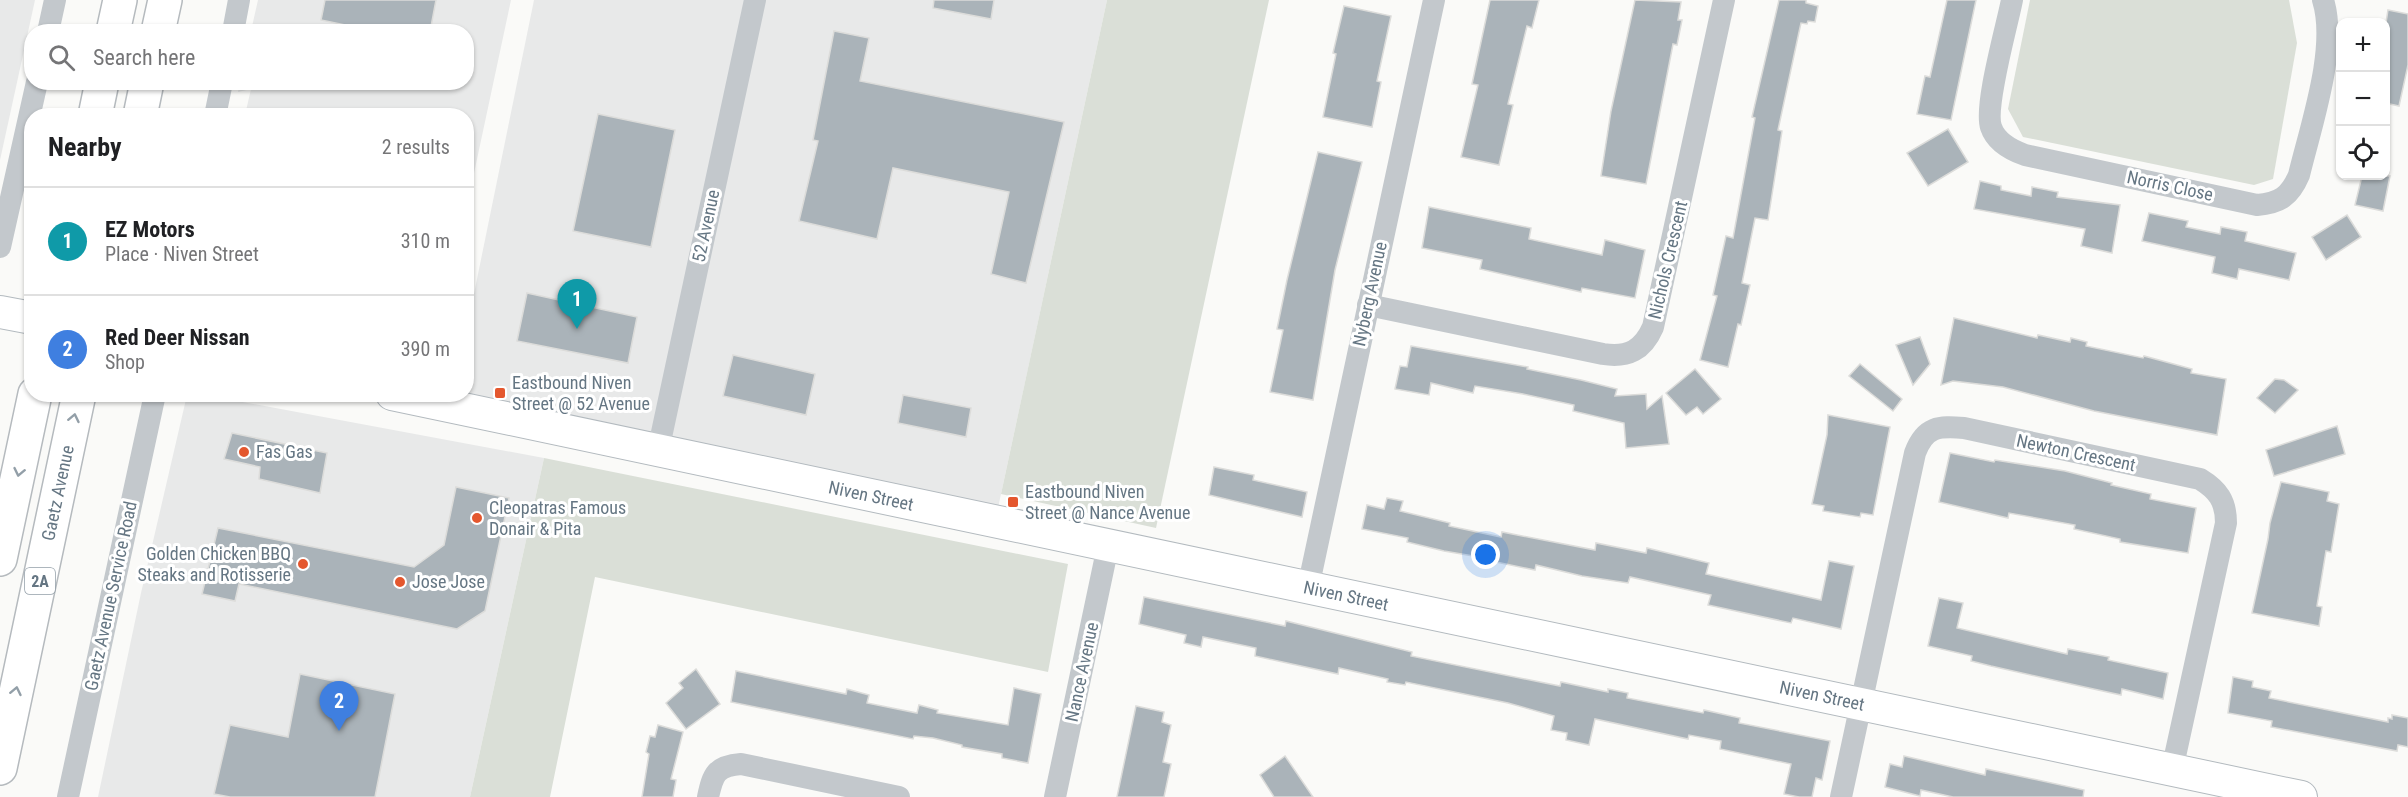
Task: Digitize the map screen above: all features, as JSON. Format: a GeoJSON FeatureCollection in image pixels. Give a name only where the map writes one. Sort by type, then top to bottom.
{"type":"FeatureCollection","features":[{"type":"Feature","properties":{"kind":"main road"},"geometry":{"type":"LineString","coordinates":[[115,24],[120,0]]}},
{"type":"Feature","properties":{"kind":"main road"},"geometry":{"type":"LineString","coordinates":[[160,24],[165,0]]}},
{"type":"Feature","properties":{"kind":"main road"},"geometry":{"type":"LineString","coordinates":[[97,108],[100,90]]}},
{"type":"Feature","properties":{"kind":"main road"},"geometry":{"type":"LineString","coordinates":[[142,108],[145,90]]}},
{"type":"Feature","properties":{"kind":"main road","name":"2A"},"geometry":{"type":"LineString","coordinates":[[0,559],[33,402]]}},
{"type":"Feature","properties":{"kind":"main road","name":"Gaetz Avenue"},"geometry":{"type":"LineString","coordinates":[[0,768],[77,402]]}},
{"type":"Feature","properties":{"kind":"street"},"geometry":{"type":"LineString","coordinates":[[50,24],[55,0]]}},
{"type":"Feature","properties":{"kind":"street"},"geometry":{"type":"LineString","coordinates":[[234,24],[239,0]]}},
{"type":"Feature","properties":{"kind":"street","name":"52 Avenue"},"geometry":{"type":"LineString","coordinates":[[658,451],[755,0]]}},
{"type":"Feature","properties":{"kind":"street","name":"Nyberg Avenue"},"geometry":{"type":"LineString","coordinates":[[1308,588],[1434,0]]}},
{"type":"Feature","properties":{"kind":"street","name":"Nichols Crescent"},"geometry":{"type":"LineString","coordinates":[[1368,305],[1603,354],[1627,355],[1643,345],[1653,327],[1724,0]]}},
{"type":"Feature","properties":{"kind":"street","name":"Norris Close"},"geometry":{"type":"LineString","coordinates":[[2012,0],[1989,107],[1991,128],[2004,144],[2025,155],[2257,205],[2271,204],[2284,197],[2293,189],[2299,175],[2327,55],[2328,23],[2323,0]]}},
{"type":"Feature","properties":{"kind":"street"},"geometry":{"type":"LineString","coordinates":[[31,108],[35,90]]}},
{"type":"Feature","properties":{"kind":"street"},"geometry":{"type":"LineString","coordinates":[[217,108],[220,90]]}},
{"type":"Feature","properties":{"kind":"street"},"geometry":{"type":"LineString","coordinates":[[0,247],[24,140]]}},
{"type":"Feature","properties":{"kind":"street"},"geometry":{"type":"LineString","coordinates":[[0,312],[24,316]]}},
{"type":"Feature","properties":{"kind":"street","name":"Gaetz Avenue Service Road"},"geometry":{"type":"LineString","coordinates":[[68,797],[153,402]]}},
{"type":"Feature","properties":{"kind":"street","name":"Niven Street"},"geometry":{"type":"LineString","coordinates":[[429,402],[2301,797]]}},
{"type":"Feature","properties":{"kind":"street","name":"Newton Crescent"},"geometry":{"type":"LineString","coordinates":[[1841,797],[1891,558],[1919,442],[1933,429],[1943,427],[1964,428],[2199,479],[2213,487],[2222,499],[2226,511],[2226,523],[2172,770]]}},
{"type":"Feature","properties":{"kind":"street","name":"Nance Avenue"},"geometry":{"type":"LineString","coordinates":[[1055,797],[1108,546]]}},
{"type":"Feature","properties":{"kind":"street"},"geometry":{"type":"LineString","coordinates":[[708,797],[712,779],[717,771],[723,766],[741,764],[899,797]]}},
{"type":"Feature","properties":{"kind":"shaded area"},"geometry":{"type":"Polygon","coordinates":[[[0,0],[35,0],[30,24],[24,24],[24,50],[0,160],[0,0]]]}},
{"type":"Feature","properties":{"kind":"shaded area"},"geometry":{"type":"Polygon","coordinates":[[[258,0],[511,0],[474,173],[474,108],[247,108],[251,90],[474,90],[474,24],[253,24],[258,0]]]}},
{"type":"Feature","properties":{"kind":"shaded area"},"geometry":{"type":"Polygon","coordinates":[[[534,0],[1107,0],[995,522],[474,396],[474,294],[534,0]]]}},
{"type":"Feature","properties":{"kind":"shaded area"},"geometry":{"type":"Polygon","coordinates":[[[1107,0],[1269,0],[1156,528],[1001,494],[1107,0]]]}},
{"type":"Feature","properties":{"kind":"shaded area"},"geometry":{"type":"Polygon","coordinates":[[[2030,0],[2289,0],[2297,43],[2273,179],[2254,185],[2023,137],[2008,109],[2030,0]]]}},
{"type":"Feature","properties":{"kind":"shaded area"},"geometry":{"type":"Polygon","coordinates":[[[185,402],[243,402],[544,458],[470,797],[98,797],[141,593],[185,402]]]}},
{"type":"Feature","properties":{"kind":"shaded area"},"geometry":{"type":"Polygon","coordinates":[[[544,458],[1068,564],[1048,672],[595,577],[550,797],[470,797],[544,458]]]}},
{"type":"Feature","properties":{"kind":"building"},"geometry":{"type":"Polygon","coordinates":[[[325,0],[436,0],[432,24],[340,24],[321,20],[325,0]]]}},
{"type":"Feature","properties":{"kind":"building"},"geometry":{"type":"Polygon","coordinates":[[[934,0],[994,0],[991,19],[933,8],[934,0]]]}},
{"type":"Feature","properties":{"kind":"building"},"geometry":{"type":"Polygon","coordinates":[[[1490,0],[1539,0],[1532,28],[1527,26],[1508,104],[1513,105],[1499,165],[1461,157],[1478,85],[1472,84],[1490,0]]]}},
{"type":"Feature","properties":{"kind":"building"},"geometry":{"type":"Polygon","coordinates":[[[1635,0],[1681,2],[1678,20],[1682,20],[1677,45],[1673,44],[1646,184],[1601,176],[1611,111],[1635,0]]]}},
{"type":"Feature","properties":{"kind":"building"},"geometry":{"type":"Polygon","coordinates":[[[1779,0],[1806,0],[1806,3],[1818,6],[1815,22],[1801,23],[1778,130],[1782,131],[1768,220],[1755,218],[1742,283],[1750,285],[1728,367],[1700,360],[1717,296],[1713,295],[1726,236],[1733,238],[1755,118],[1752,117],[1779,0]]]}},
{"type":"Feature","properties":{"kind":"building"},"geometry":{"type":"Polygon","coordinates":[[[1947,0],[1976,0],[1951,120],[1917,114],[1925,76],[1930,77],[1947,0]]]}},
{"type":"Feature","properties":{"kind":"building"},"geometry":{"type":"Polygon","coordinates":[[[1344,6],[1391,16],[1377,81],[1381,82],[1372,127],[1323,117],[1336,54],[1333,53],[1344,6]]]}},
{"type":"Feature","properties":{"kind":"building"},"geometry":{"type":"Polygon","coordinates":[[[2388,10],[2408,14],[2408,65],[2399,106],[2390,104],[2390,18],[2387,18],[2388,10]]]}},
{"type":"Feature","properties":{"kind":"building"},"geometry":{"type":"Polygon","coordinates":[[[834,31],[869,38],[860,81],[1064,122],[1026,283],[991,274],[1009,192],[893,168],[877,239],[799,221],[818,141],[813,140],[834,31]]]}},
{"type":"Feature","properties":{"kind":"building"},"geometry":{"type":"Polygon","coordinates":[[[598,114],[675,130],[651,247],[573,231],[598,114]]]}},
{"type":"Feature","properties":{"kind":"building"},"geometry":{"type":"Polygon","coordinates":[[[1948,129],[1968,162],[1928,186],[1907,153],[1948,129]]]}},
{"type":"Feature","properties":{"kind":"building"},"geometry":{"type":"Polygon","coordinates":[[[1318,152],[1362,162],[1335,270],[1313,400],[1270,392],[1283,330],[1277,329],[1318,152]]]}},
{"type":"Feature","properties":{"kind":"building"},"geometry":{"type":"Polygon","coordinates":[[[2361,180],[2389,180],[2383,211],[2355,205],[2361,180]]]}},
{"type":"Feature","properties":{"kind":"building"},"geometry":{"type":"Polygon","coordinates":[[[1980,181],[2001,186],[2001,190],[2031,196],[2032,187],[2058,192],[2057,197],[2120,205],[2112,253],[2081,246],[2085,229],[1974,209],[1980,181]]]}},
{"type":"Feature","properties":{"kind":"building"},"geometry":{"type":"Polygon","coordinates":[[[1429,207],[1531,228],[1529,239],[1602,255],[1605,240],[1645,250],[1635,298],[1582,288],[1581,292],[1480,269],[1482,260],[1422,248],[1429,207]]]}},
{"type":"Feature","properties":{"kind":"building"},"geometry":{"type":"Polygon","coordinates":[[[2149,213],[2188,221],[2186,227],[2220,234],[2221,227],[2247,232],[2245,241],[2296,253],[2289,280],[2239,269],[2237,279],[2212,273],[2215,257],[2142,241],[2149,213]]]}},
{"type":"Feature","properties":{"kind":"building"},"geometry":{"type":"Polygon","coordinates":[[[2347,215],[2361,237],[2326,260],[2312,237],[2347,215]]]}},
{"type":"Feature","properties":{"kind":"building"},"geometry":{"type":"Polygon","coordinates":[[[527,293],[637,317],[628,363],[517,341],[527,293]]]}},
{"type":"Feature","properties":{"kind":"building"},"geometry":{"type":"Polygon","coordinates":[[[1954,318],[2037,338],[2038,335],[2070,342],[2071,338],[2087,342],[2086,346],[2143,358],[2144,356],[2192,369],[2191,373],[2226,379],[2217,435],[2094,411],[2003,387],[1953,381],[1941,385],[1954,318]]]}},
{"type":"Feature","properties":{"kind":"building"},"geometry":{"type":"Polygon","coordinates":[[[1920,337],[1930,364],[1913,385],[1896,345],[1920,337]]]}},
{"type":"Feature","properties":{"kind":"building"},"geometry":{"type":"Polygon","coordinates":[[[1411,346],[1528,367],[1527,369],[1617,389],[1615,396],[1646,394],[1647,409],[1662,396],[1669,444],[1626,448],[1624,423],[1573,411],[1574,405],[1523,394],[1475,386],[1473,393],[1431,383],[1429,395],[1395,389],[1400,366],[1407,367],[1411,346]]]}},
{"type":"Feature","properties":{"kind":"building"},"geometry":{"type":"Polygon","coordinates":[[[733,355],[815,374],[806,415],[723,396],[733,355]]]}},
{"type":"Feature","properties":{"kind":"building"},"geometry":{"type":"Polygon","coordinates":[[[1860,364],[1902,399],[1893,411],[1849,376],[1860,364]]]}},
{"type":"Feature","properties":{"kind":"building"},"geometry":{"type":"Polygon","coordinates":[[[1695,369],[1721,399],[1703,414],[1697,407],[1686,415],[1666,393],[1695,369]]]}},
{"type":"Feature","properties":{"kind":"building"},"geometry":{"type":"Polygon","coordinates":[[[2275,379],[2284,380],[2298,390],[2275,413],[2257,398],[2275,379]]]}},
{"type":"Feature","properties":{"kind":"building"},"geometry":{"type":"Polygon","coordinates":[[[903,395],[971,408],[966,437],[898,423],[903,395]]]}},
{"type":"Feature","properties":{"kind":"building"},"geometry":{"type":"Polygon","coordinates":[[[1828,415],[1890,427],[1873,515],[1861,513],[1860,517],[1823,511],[1824,506],[1812,504],[1827,435],[1828,415]]]}},
{"type":"Feature","properties":{"kind":"building"},"geometry":{"type":"Polygon","coordinates":[[[2337,426],[2345,454],[2274,476],[2266,450],[2337,426]]]}},
{"type":"Feature","properties":{"kind":"building"},"geometry":{"type":"Polygon","coordinates":[[[232,433],[327,453],[320,493],[259,479],[260,467],[224,459],[232,433]]]}},
{"type":"Feature","properties":{"kind":"building"},"geometry":{"type":"Polygon","coordinates":[[[1950,453],[1994,462],[1995,460],[2065,471],[2151,494],[2150,499],[2196,508],[2188,553],[2120,542],[2120,539],[2074,529],[2075,525],[2009,513],[2008,518],[1939,502],[1950,453]]]}},
{"type":"Feature","properties":{"kind":"building"},"geometry":{"type":"Polygon","coordinates":[[[1214,467],[1254,475],[1253,480],[1307,492],[1302,517],[1209,495],[1214,467]]]}},
{"type":"Feature","properties":{"kind":"building"},"geometry":{"type":"Polygon","coordinates":[[[2281,482],[2329,492],[2327,501],[2339,504],[2331,552],[2326,551],[2317,606],[2322,607],[2319,626],[2252,613],[2270,523],[2281,482]]]}},
{"type":"Feature","properties":{"kind":"building"},"geometry":{"type":"Polygon","coordinates":[[[456,487],[509,498],[485,611],[457,629],[239,584],[235,601],[202,594],[218,528],[414,567],[444,545],[456,487]]]}},
{"type":"Feature","properties":{"kind":"building"},"geometry":{"type":"Polygon","coordinates":[[[1387,498],[1403,501],[1400,511],[1450,523],[1449,526],[1501,537],[1502,532],[1595,550],[1596,543],[1646,553],[1647,548],[1709,563],[1706,574],[1821,600],[1829,561],[1854,566],[1841,629],[1793,618],[1791,623],[1708,605],[1711,595],[1630,577],[1628,583],[1582,576],[1536,565],[1535,570],[1496,562],[1497,560],[1444,551],[1407,542],[1408,538],[1362,529],[1367,505],[1384,509],[1387,498]]]}},
{"type":"Feature","properties":{"kind":"building"},"geometry":{"type":"Polygon","coordinates":[[[1144,597],[1285,626],[1286,621],[1412,652],[1411,656],[1560,686],[1561,682],[1608,692],[1608,689],[1628,693],[1627,698],[1703,713],[1704,710],[1740,718],[1739,723],[1830,741],[1822,780],[1816,778],[1812,797],[1784,794],[1791,764],[1720,749],[1721,741],[1689,735],[1688,739],[1595,719],[1589,745],[1566,740],[1567,733],[1551,730],[1554,716],[1508,703],[1406,682],[1405,685],[1387,682],[1388,679],[1339,668],[1338,674],[1255,656],[1256,648],[1203,637],[1201,647],[1184,643],[1186,635],[1139,624],[1144,597]]]}},
{"type":"Feature","properties":{"kind":"building"},"geometry":{"type":"Polygon","coordinates":[[[1939,598],[1963,603],[1957,628],[2067,654],[2068,649],[2109,657],[2108,660],[2168,673],[2163,699],[2122,689],[2121,695],[1991,666],[1971,661],[1972,656],[1928,646],[1939,598]]]}},
{"type":"Feature","properties":{"kind":"building"},"geometry":{"type":"Polygon","coordinates":[[[696,669],[720,704],[686,729],[666,703],[683,688],[679,683],[696,669]]]}},
{"type":"Feature","properties":{"kind":"building"},"geometry":{"type":"Polygon","coordinates":[[[736,671],[846,694],[847,689],[869,695],[867,703],[917,713],[919,705],[938,710],[937,713],[1008,725],[1014,688],[1041,694],[1028,763],[1002,758],[1002,754],[962,747],[962,745],[933,738],[914,736],[913,739],[731,702],[736,671]]]}},
{"type":"Feature","properties":{"kind":"building"},"geometry":{"type":"Polygon","coordinates":[[[300,674],[395,694],[375,797],[230,797],[214,794],[230,725],[288,737],[300,674]]]}},
{"type":"Feature","properties":{"kind":"building"},"geometry":{"type":"Polygon","coordinates":[[[2233,677],[2253,681],[2252,687],[2271,691],[2269,698],[2388,722],[2388,718],[2392,719],[2392,715],[2408,718],[2408,747],[2398,745],[2397,751],[2271,727],[2272,721],[2228,713],[2233,677]]]}},
{"type":"Feature","properties":{"kind":"building"},"geometry":{"type":"Polygon","coordinates":[[[1136,706],[1164,712],[1162,722],[1171,725],[1163,762],[1171,764],[1164,797],[1117,797],[1136,706]]]}},
{"type":"Feature","properties":{"kind":"building"},"geometry":{"type":"Polygon","coordinates":[[[658,725],[683,732],[671,779],[676,780],[673,797],[642,797],[649,754],[646,752],[650,736],[655,737],[658,725]]]}},
{"type":"Feature","properties":{"kind":"building"},"geometry":{"type":"Polygon","coordinates":[[[1285,756],[1313,797],[1274,797],[1260,775],[1285,756]]]}},
{"type":"Feature","properties":{"kind":"building"},"geometry":{"type":"Polygon","coordinates":[[[1904,756],[1985,775],[1986,769],[2084,790],[2083,797],[1953,797],[1921,790],[1920,796],[1885,787],[1890,764],[1902,767],[1904,756]]]}},
{"type":"Feature","properties":{"kind":"place","name":"EZ Motors"},"geometry":{"type":"Point","coordinates":[577,329]}},
{"type":"Feature","properties":{"kind":"place","name":"Eastbound Niven Street @ 52 Avenue"},"geometry":{"type":"Point","coordinates":[500,393]}},
{"type":"Feature","properties":{"kind":"place","name":"Fas Gas"},"geometry":{"type":"Point","coordinates":[244,452]}},
{"type":"Feature","properties":{"kind":"place","name":"Eastbound Niven Street @ Nance Avenue"},"geometry":{"type":"Point","coordinates":[1013,502]}},
{"type":"Feature","properties":{"kind":"place","name":"Cleopatras Famous Donair & Pita"},"geometry":{"type":"Point","coordinates":[477,518]}},
{"type":"Feature","properties":{"kind":"place","name":"Golden Chicken BBQ Steaks and Rotisserie"},"geometry":{"type":"Point","coordinates":[303,564]}},
{"type":"Feature","properties":{"kind":"place","name":"Jose Jose"},"geometry":{"type":"Point","coordinates":[400,582]}},
{"type":"Feature","properties":{"kind":"place","name":"Red Deer Nissan"},"geometry":{"type":"Point","coordinates":[339,731]}}]}
